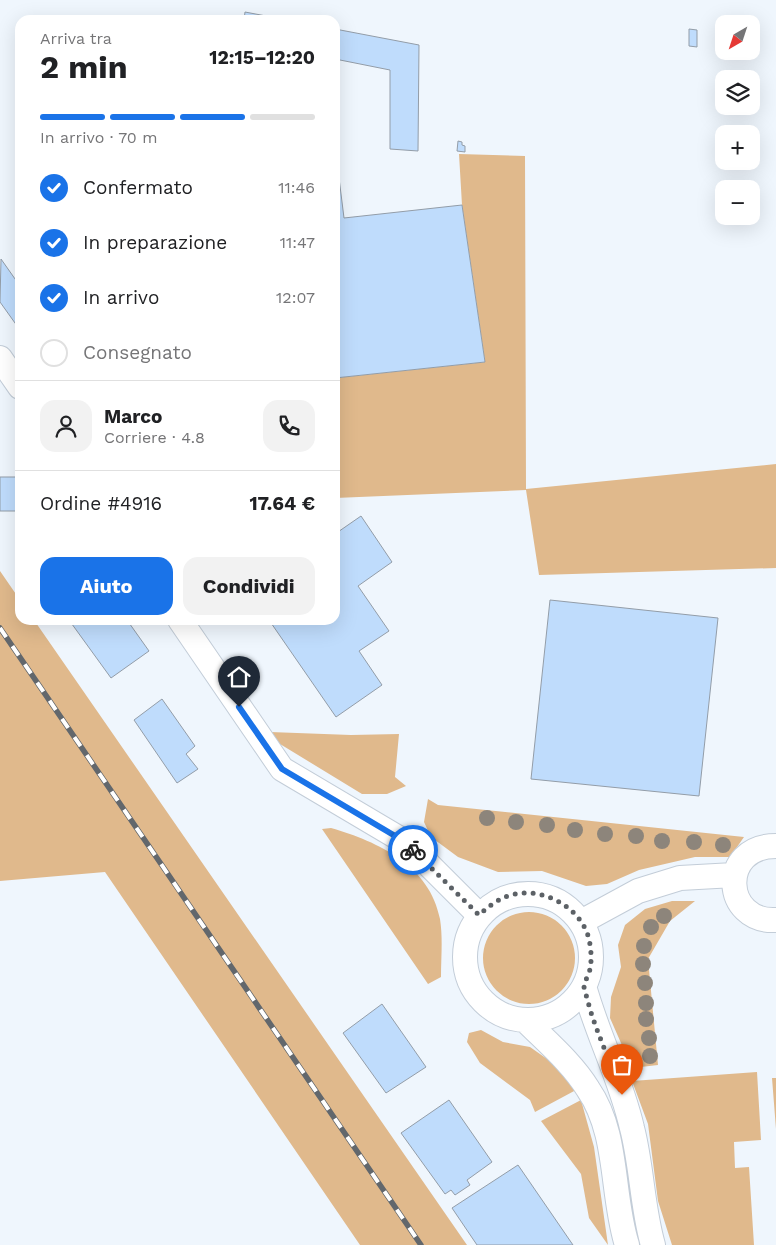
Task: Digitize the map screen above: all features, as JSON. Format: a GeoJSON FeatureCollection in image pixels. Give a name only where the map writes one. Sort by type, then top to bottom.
{"type":"FeatureCollection","features":[{"type":"Feature","properties":{"kind":"street"},"geometry":{"type":"LineString","coordinates":[[8,360],[15,376]]}},
{"type":"Feature","properties":{"kind":"street"},"geometry":{"type":"LineString","coordinates":[[183,625],[282,769],[407,843],[479,915]]}},
{"type":"Feature","properties":{"kind":"street"},"geometry":{"type":"LineString","coordinates":[[776,845],[759,848],[745,856],[734,875],[734,889],[739,902],[748,912],[760,919],[776,920]]}},
{"type":"Feature","properties":{"kind":"street"},"geometry":{"type":"LineString","coordinates":[[581,922],[638,891],[680,878],[734,875]]}},
{"type":"Feature","properties":{"kind":"street"},"geometry":{"type":"LineString","coordinates":[[532,893],[551,897],[568,907],[581,922],[588,937],[591,953],[590,970],[584,986],[574,1001],[560,1012],[526,1021],[506,1017],[488,1007],[474,991],[468,979],[464,952],[468,932],[479,915],[494,902],[512,895],[532,893]]}},
{"type":"Feature","properties":{"kind":"street"},"geometry":{"type":"LineString","coordinates":[[584,986],[593,1020],[617,1078],[632,1128],[654,1245]]}},
{"type":"Feature","properties":{"kind":"street"},"geometry":{"type":"LineString","coordinates":[[526,1021],[567,1062],[584,1083],[600,1114],[611,1152],[627,1245]]}},
{"type":"Feature","properties":{"kind":"shaded area"},"geometry":{"type":"Polygon","coordinates":[[[459,154],[525,156],[526,489],[776,464],[776,568],[539,575],[526,490],[340,498],[340,377],[485,362],[462,205],[459,154]]]}},
{"type":"Feature","properties":{"kind":"shaded area"},"geometry":{"type":"Polygon","coordinates":[[[0,571],[15,593],[15,625],[37,625],[467,1245],[360,1245],[105,872],[0,881],[0,571]]]}},
{"type":"Feature","properties":{"kind":"shaded area"},"geometry":{"type":"Polygon","coordinates":[[[270,732],[351,735],[399,734],[395,777],[406,786],[387,794],[362,794],[280,744],[270,732]]]}},
{"type":"Feature","properties":{"kind":"shaded area"},"geometry":{"type":"Polygon","coordinates":[[[428,799],[438,805],[744,837],[730,857],[695,857],[639,870],[607,884],[586,886],[542,871],[498,872],[458,857],[431,837],[424,822],[428,799]]]}},
{"type":"Feature","properties":{"kind":"shaded area"},"geometry":{"type":"Polygon","coordinates":[[[331,828],[384,849],[400,859],[426,884],[440,919],[442,941],[441,977],[428,984],[322,829],[331,828]]]}},
{"type":"Feature","properties":{"kind":"shaded area"},"geometry":{"type":"Polygon","coordinates":[[[672,901],[695,901],[670,921],[648,959],[658,1065],[632,1068],[610,1018],[611,997],[621,967],[618,945],[625,925],[645,909],[672,901]]]}},
{"type":"Feature","properties":{"kind":"shaded area"},"geometry":{"type":"Polygon","coordinates":[[[529,912],[546,916],[561,926],[571,941],[575,958],[571,975],[561,990],[546,1000],[529,1004],[512,1000],[497,990],[487,975],[483,958],[487,941],[497,926],[512,916],[529,912]]]}},
{"type":"Feature","properties":{"kind":"shaded area"},"geometry":{"type":"Polygon","coordinates":[[[481,1030],[503,1042],[530,1047],[567,1073],[576,1090],[535,1112],[530,1100],[480,1063],[467,1042],[469,1033],[481,1030]]]}},
{"type":"Feature","properties":{"kind":"shaded area"},"geometry":{"type":"Polygon","coordinates":[[[757,1072],[761,1140],[734,1142],[735,1168],[749,1167],[754,1245],[672,1245],[658,1201],[648,1124],[632,1081],[757,1072]]]}},
{"type":"Feature","properties":{"kind":"shaded area"},"geometry":{"type":"Polygon","coordinates":[[[772,1078],[776,1078],[776,1129],[772,1078]]]}},
{"type":"Feature","properties":{"kind":"shaded area"},"geometry":{"type":"Polygon","coordinates":[[[581,1100],[594,1147],[608,1245],[589,1218],[581,1174],[541,1121],[581,1100]]]}},
{"type":"Feature","properties":{"kind":"building"},"geometry":{"type":"Polygon","coordinates":[[[245,12],[261,15],[245,15],[245,12]]]}},
{"type":"Feature","properties":{"kind":"building"},"geometry":{"type":"Polygon","coordinates":[[[689,29],[697,30],[697,47],[689,46],[689,29]]]}},
{"type":"Feature","properties":{"kind":"building"},"geometry":{"type":"Polygon","coordinates":[[[340,30],[419,45],[418,151],[390,149],[390,70],[340,60],[340,30]]]}},
{"type":"Feature","properties":{"kind":"building"},"geometry":{"type":"Polygon","coordinates":[[[458,141],[462,142],[462,145],[465,146],[465,152],[457,151],[458,141]]]}},
{"type":"Feature","properties":{"kind":"building"},"geometry":{"type":"Polygon","coordinates":[[[340,186],[344,218],[462,205],[485,362],[340,377],[340,186]]]}},
{"type":"Feature","properties":{"kind":"building"},"geometry":{"type":"Polygon","coordinates":[[[1,259],[15,279],[15,323],[0,302],[1,259]]]}},
{"type":"Feature","properties":{"kind":"building"},"geometry":{"type":"Polygon","coordinates":[[[0,477],[15,477],[15,511],[0,511],[0,477]]]}},
{"type":"Feature","properties":{"kind":"building"},"geometry":{"type":"Polygon","coordinates":[[[361,516],[392,562],[358,586],[389,631],[359,651],[382,685],[336,717],[272,625],[340,625],[340,531],[361,516]]]}},
{"type":"Feature","properties":{"kind":"building"},"geometry":{"type":"Polygon","coordinates":[[[550,600],[718,618],[699,796],[531,779],[550,600]]]}},
{"type":"Feature","properties":{"kind":"building"},"geometry":{"type":"Polygon","coordinates":[[[73,625],[131,625],[149,651],[111,678],[73,625]]]}},
{"type":"Feature","properties":{"kind":"building"},"geometry":{"type":"Polygon","coordinates":[[[162,699],[195,746],[186,754],[198,769],[177,783],[134,720],[162,699]]]}},
{"type":"Feature","properties":{"kind":"building"},"geometry":{"type":"Polygon","coordinates":[[[382,1004],[426,1067],[386,1093],[343,1033],[382,1004]]]}},
{"type":"Feature","properties":{"kind":"building"},"geometry":{"type":"Polygon","coordinates":[[[449,1100],[492,1162],[467,1180],[470,1185],[455,1195],[451,1190],[445,1194],[401,1133],[449,1100]]]}},
{"type":"Feature","properties":{"kind":"building"},"geometry":{"type":"Polygon","coordinates":[[[518,1165],[573,1245],[477,1245],[452,1208],[518,1165]]]}},
{"type":"Feature","properties":{"kind":"railway"},"geometry":{"type":"LineString","coordinates":[[0,628],[421,1245]]}},
{"type":"Feature","properties":{"kind":"way so far"},"geometry":{"type":"LineString","coordinates":[[413,850],[479,915],[494,902],[512,895],[532,893],[551,897],[568,907],[581,922],[588,937],[591,953],[590,970],[584,986],[593,1020],[622,1095]]}},
{"type":"Feature","properties":{"kind":"route"},"geometry":{"type":"LineString","coordinates":[[239,707],[282,769],[407,843],[413,850]]}}]}
